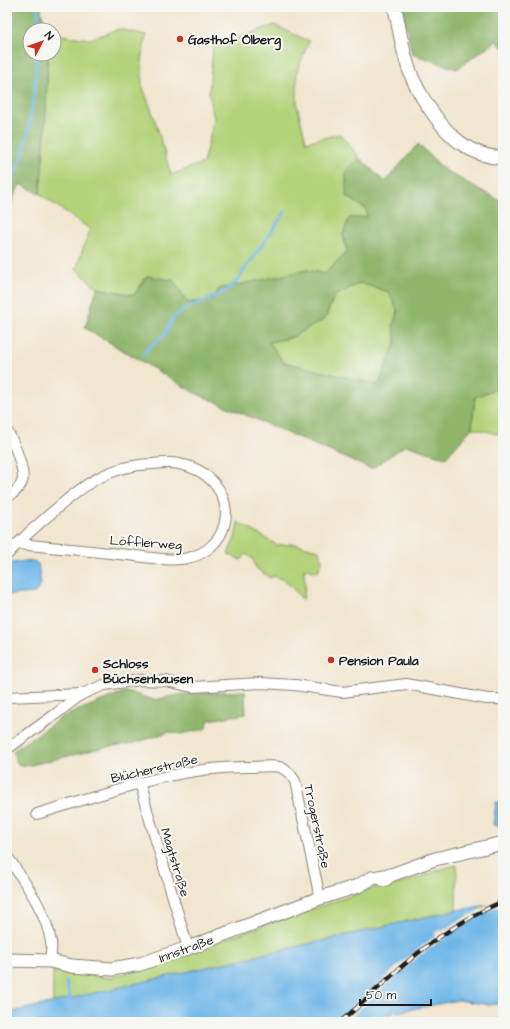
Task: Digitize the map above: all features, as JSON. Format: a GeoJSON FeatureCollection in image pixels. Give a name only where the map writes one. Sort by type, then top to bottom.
{"type":"FeatureCollection","features":[{"type":"Feature","properties":{"kind":"street"},"geometry":{"type":"LineString","coordinates":[[395,7],[403,50],[409,71],[419,92],[431,111],[451,136],[463,146],[485,156],[503,158]]}},
{"type":"Feature","properties":{"kind":"street"},"geometry":{"type":"LineString","coordinates":[[7,431],[11,436],[20,462],[23,478],[20,486],[7,498]]}},
{"type":"Feature","properties":{"kind":"street","name":"Löfflerweg"},"geometry":{"type":"LineString","coordinates":[[7,555],[16,544],[84,486],[102,475],[116,469],[131,466],[175,463],[190,468],[209,478],[220,492],[226,513],[224,524],[217,542],[202,553],[187,558],[161,558],[16,544]]}},
{"type":"Feature","properties":{"kind":"street"},"geometry":{"type":"LineString","coordinates":[[7,748],[82,694],[104,685],[140,680],[166,681],[192,687],[260,683],[295,684],[342,692],[406,684],[487,700],[503,699]]}},
{"type":"Feature","properties":{"kind":"street"},"geometry":{"type":"LineString","coordinates":[[7,697],[82,694]]}},
{"type":"Feature","properties":{"kind":"street","name":"Blücherstraße"},"geometry":{"type":"LineString","coordinates":[[37,814],[139,783],[194,770],[240,766],[280,767]]}},
{"type":"Feature","properties":{"kind":"street","name":"Trogerstraße"},"geometry":{"type":"LineString","coordinates":[[280,767],[290,774],[295,781],[320,898]]}},
{"type":"Feature","properties":{"kind":"street","name":"Magtstraße"},"geometry":{"type":"LineString","coordinates":[[139,783],[188,948]]}},
{"type":"Feature","properties":{"kind":"street","name":"Innstraße"},"geometry":{"type":"LineString","coordinates":[[7,960],[50,961],[72,966],[112,969],[140,964],[188,948],[320,898],[358,886],[372,878],[391,875],[435,860],[503,843]]}},
{"type":"Feature","properties":{"kind":"street"},"geometry":{"type":"LineString","coordinates":[[7,856],[36,899],[46,920],[51,943],[50,961]]}},
{"type":"Feature","properties":{"kind":"green space"},"geometry":{"type":"Polygon","coordinates":[[[7,7],[42,7],[41,11],[44,22],[22,22],[22,62],[48,62],[45,131],[40,194],[20,184],[7,213],[7,7]]]}},
{"type":"Feature","properties":{"kind":"green space"},"geometry":{"type":"Polygon","coordinates":[[[402,7],[503,7],[503,48],[496,41],[457,69],[412,54],[402,7]]]}},
{"type":"Feature","properties":{"kind":"green space"},"geometry":{"type":"Polygon","coordinates":[[[274,25],[309,41],[297,72],[297,105],[306,142],[340,134],[359,157],[346,171],[367,209],[367,217],[343,235],[347,251],[325,274],[307,270],[213,299],[188,303],[172,280],[147,276],[134,295],[97,288],[76,269],[90,229],[40,194],[45,131],[48,62],[62,62],[62,35],[91,39],[119,29],[146,35],[142,56],[142,85],[155,120],[171,175],[203,163],[214,120],[209,92],[213,47],[274,25]]]}},
{"type":"Feature","properties":{"kind":"green space"},"geometry":{"type":"Polygon","coordinates":[[[418,144],[446,171],[503,201],[503,344],[497,353],[496,389],[475,397],[472,428],[446,458],[406,445],[371,469],[195,393],[85,328],[97,288],[134,295],[147,276],[173,280],[188,303],[213,299],[219,289],[307,270],[325,274],[347,251],[343,235],[349,218],[367,217],[366,209],[346,196],[346,171],[359,157],[385,182],[418,144]],[[360,283],[334,296],[325,319],[290,338],[269,342],[283,362],[378,385],[396,342],[393,324],[398,312],[389,292],[360,283]]]}},
{"type":"Feature","properties":{"kind":"green space"},"geometry":{"type":"Polygon","coordinates":[[[360,283],[389,292],[398,312],[393,324],[396,342],[378,386],[283,362],[269,342],[290,338],[325,319],[334,296],[360,283]]]}},
{"type":"Feature","properties":{"kind":"green space"},"geometry":{"type":"Polygon","coordinates":[[[503,344],[503,421],[498,434],[472,428],[475,397],[496,389],[497,353],[503,344]]]}},
{"type":"Feature","properties":{"kind":"green space"},"geometry":{"type":"Polygon","coordinates":[[[238,522],[277,545],[295,544],[319,550],[322,561],[318,572],[304,568],[305,588],[303,600],[286,581],[274,576],[270,578],[256,568],[253,559],[246,554],[241,560],[228,554],[235,538],[238,522]]]}},
{"type":"Feature","properties":{"kind":"green space"},"geometry":{"type":"Polygon","coordinates":[[[126,691],[154,700],[183,694],[245,691],[246,714],[209,720],[205,729],[181,734],[169,732],[135,743],[106,747],[27,766],[17,764],[13,751],[62,717],[126,691]]]}},
{"type":"Feature","properties":{"kind":"green space"},"geometry":{"type":"Polygon","coordinates":[[[457,865],[456,910],[53,1003],[53,970],[111,978],[388,883],[397,884],[406,882],[457,865]]]}},
{"type":"Feature","properties":{"kind":"water"},"geometry":{"type":"Polygon","coordinates":[[[34,561],[38,564],[40,583],[38,590],[35,593],[7,595],[7,568],[12,563],[34,561]]]}},
{"type":"Feature","properties":{"kind":"water"},"geometry":{"type":"Polygon","coordinates":[[[496,802],[503,803],[503,827],[493,825],[496,802]]]}},
{"type":"Feature","properties":{"kind":"water"},"geometry":{"type":"Polygon","coordinates":[[[503,903],[503,1003],[489,1005],[458,1000],[393,1013],[362,1022],[7,1022],[7,1013],[456,910],[503,903]]]}},
{"type":"Feature","properties":{"kind":"pier"},"geometry":{"type":"Polygon","coordinates":[[[503,901],[503,904],[451,933],[419,956],[353,1015],[352,1020],[349,1022],[335,1022],[408,957],[435,936],[437,931],[442,931],[490,904],[503,901]]]}},
{"type":"Feature","properties":{"kind":"waterway"},"geometry":{"type":"LineString","coordinates":[[37,7],[39,22]]}},
{"type":"Feature","properties":{"kind":"waterway"},"geometry":{"type":"LineString","coordinates":[[7,190],[18,167],[26,140],[34,97],[36,62]]}},
{"type":"Feature","properties":{"kind":"waterway"},"geometry":{"type":"LineString","coordinates":[[143,355],[147,349],[165,334],[172,319],[186,308],[221,294],[236,282],[285,212]]}},
{"type":"Feature","properties":{"kind":"waterway"},"geometry":{"type":"LineString","coordinates":[[66,982],[71,1001]]}},
{"type":"Feature","properties":{"kind":"railway"},"geometry":{"type":"LineString","coordinates":[[340,1022],[428,945],[465,921],[503,901]]}},
{"type":"Feature","properties":{"kind":"place","name":"Gasthof Ölberg"},"geometry":{"type":"Point","coordinates":[180,39]}},
{"type":"Feature","properties":{"kind":"place","name":"Pension Paula"},"geometry":{"type":"Point","coordinates":[331,660]}},
{"type":"Feature","properties":{"kind":"place","name":"Schloss Büchsenhausen"},"geometry":{"type":"Point","coordinates":[95,670]}}]}
